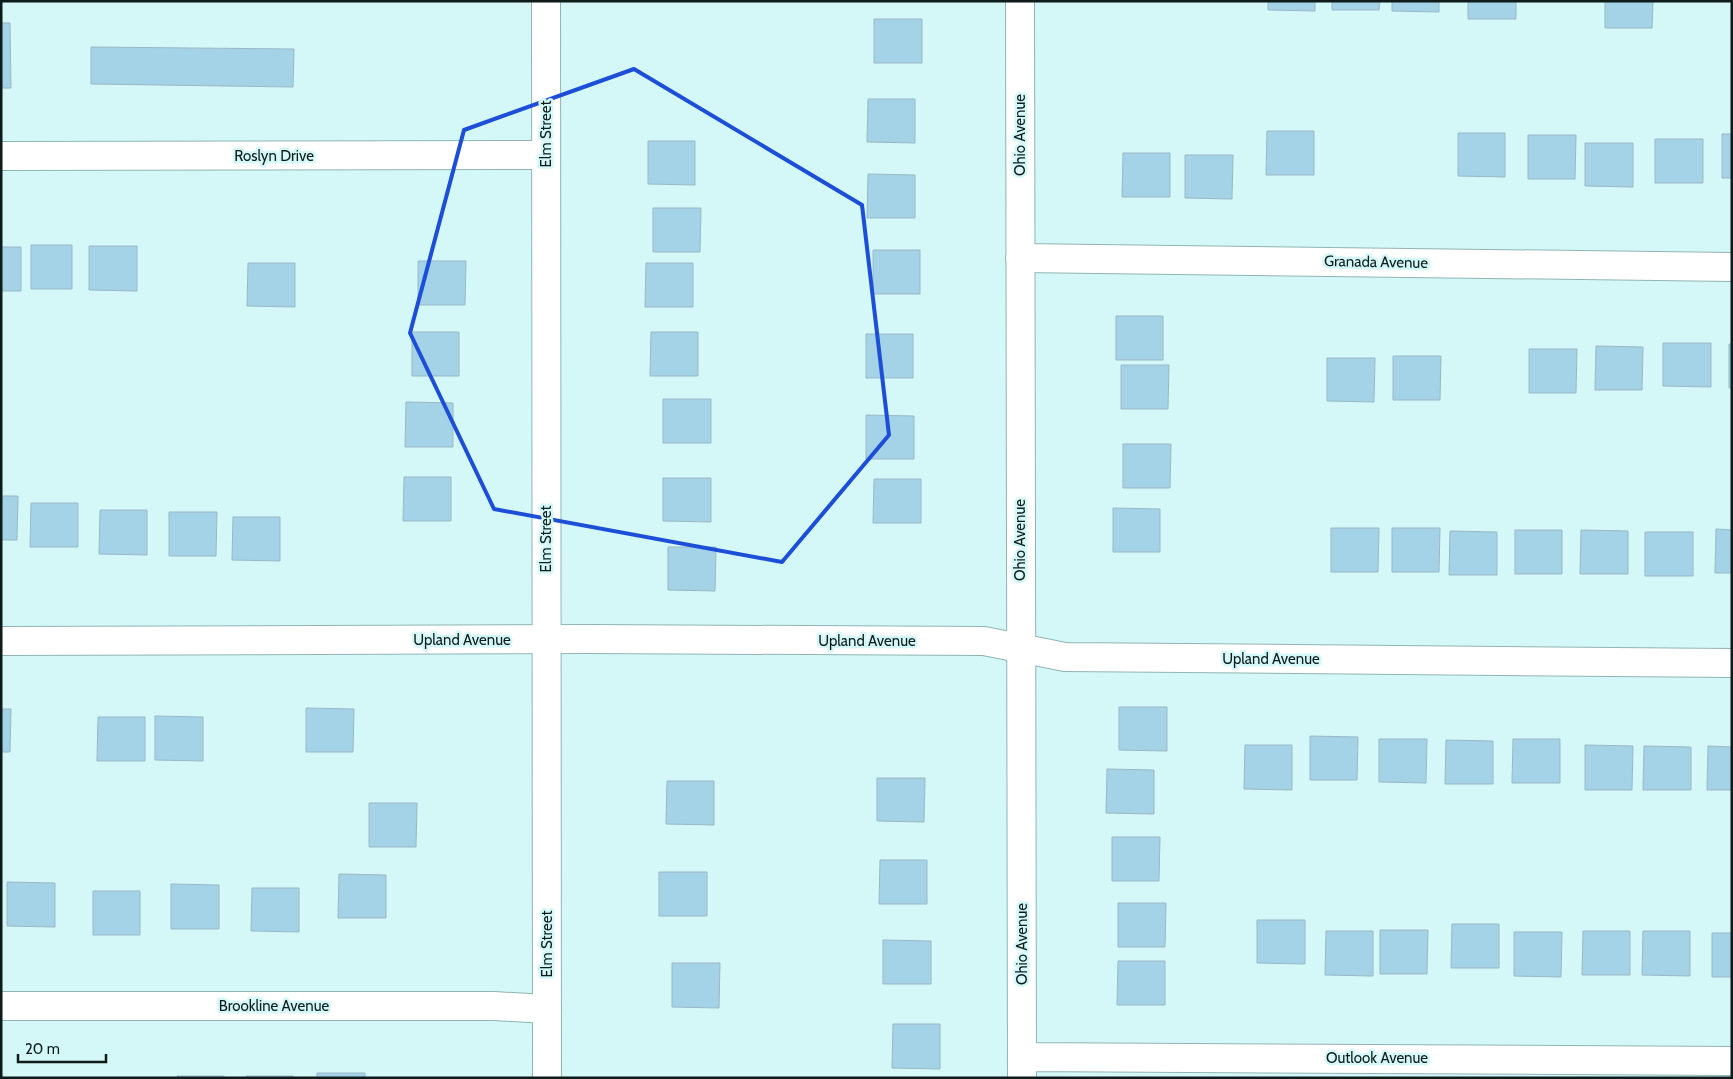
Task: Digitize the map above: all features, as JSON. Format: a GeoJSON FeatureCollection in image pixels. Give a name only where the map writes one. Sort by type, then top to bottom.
{"type":"FeatureCollection","features":[{"type":"Feature","properties":{"kind":"street","name":"Elm Street"},"geometry":{"type":"LineString","coordinates":[[546,1],[547,1078]]}},
{"type":"Feature","properties":{"kind":"street","name":"Ohio Avenue"},"geometry":{"type":"LineString","coordinates":[[1020,1],[1022,1067]]}},
{"type":"Feature","properties":{"kind":"street","name":"Roslyn Drive"},"geometry":{"type":"LineString","coordinates":[[1,156],[546,155]]}},
{"type":"Feature","properties":{"kind":"street","name":"Granada Avenue"},"geometry":{"type":"LineString","coordinates":[[1020,258],[1732,267]]}},
{"type":"Feature","properties":{"kind":"street","name":"Upland Avenue"},"geometry":{"type":"LineString","coordinates":[[1,641],[546,639],[984,641],[1065,657],[1732,663]]}},
{"type":"Feature","properties":{"kind":"street","name":"Brookline Avenue"},"geometry":{"type":"LineString","coordinates":[[1,1006],[494,1006],[547,1008]]}},
{"type":"Feature","properties":{"kind":"street","name":"Outlook Avenue"},"geometry":{"type":"LineString","coordinates":[[1022,1067],[1732,1061]]}},
{"type":"Feature","properties":{"kind":"highlighted area"},"geometry":{"type":"Polygon","coordinates":[[[634,69],[862,205],[889,435],[782,562],[494,509],[410,333],[464,130],[634,69]]]}},
{"type":"Feature","properties":{"kind":"building"},"geometry":{"type":"Polygon","coordinates":[[[1268,1],[1315,1],[1315,11],[1268,10],[1268,1]]]}},
{"type":"Feature","properties":{"kind":"building"},"geometry":{"type":"Polygon","coordinates":[[[1332,1],[1380,1],[1379,10],[1332,10],[1332,1]]]}},
{"type":"Feature","properties":{"kind":"building"},"geometry":{"type":"Polygon","coordinates":[[[1392,1],[1439,1],[1439,12],[1392,11],[1392,1]]]}},
{"type":"Feature","properties":{"kind":"building"},"geometry":{"type":"Polygon","coordinates":[[[1468,1],[1516,1],[1516,19],[1468,19],[1468,1]]]}},
{"type":"Feature","properties":{"kind":"building"},"geometry":{"type":"Polygon","coordinates":[[[1605,1],[1653,1],[1652,28],[1605,28],[1605,1]]]}},
{"type":"Feature","properties":{"kind":"building"},"geometry":{"type":"Polygon","coordinates":[[[874,19],[922,19],[922,63],[874,63],[874,19]]]}},
{"type":"Feature","properties":{"kind":"building"},"geometry":{"type":"Polygon","coordinates":[[[1,23],[10,23],[11,88],[1,88],[1,23]]]}},
{"type":"Feature","properties":{"kind":"building"},"geometry":{"type":"Polygon","coordinates":[[[91,47],[294,49],[293,87],[91,84],[91,47]]]}},
{"type":"Feature","properties":{"kind":"building"},"geometry":{"type":"Polygon","coordinates":[[[868,99],[915,99],[915,143],[867,142],[868,99]]]}},
{"type":"Feature","properties":{"kind":"building"},"geometry":{"type":"Polygon","coordinates":[[[1267,131],[1314,131],[1314,175],[1266,175],[1267,131]]]}},
{"type":"Feature","properties":{"kind":"building"},"geometry":{"type":"Polygon","coordinates":[[[1458,133],[1505,133],[1505,177],[1458,176],[1458,133]]]}},
{"type":"Feature","properties":{"kind":"building"},"geometry":{"type":"Polygon","coordinates":[[[1722,134],[1732,134],[1732,178],[1722,178],[1722,134]]]}},
{"type":"Feature","properties":{"kind":"building"},"geometry":{"type":"Polygon","coordinates":[[[1528,135],[1576,135],[1575,179],[1528,179],[1528,135]]]}},
{"type":"Feature","properties":{"kind":"building"},"geometry":{"type":"Polygon","coordinates":[[[1655,139],[1703,139],[1703,183],[1655,183],[1655,139]]]}},
{"type":"Feature","properties":{"kind":"building"},"geometry":{"type":"Polygon","coordinates":[[[648,141],[695,141],[695,185],[648,184],[648,141]]]}},
{"type":"Feature","properties":{"kind":"building"},"geometry":{"type":"Polygon","coordinates":[[[1585,143],[1633,143],[1633,187],[1585,186],[1585,143]]]}},
{"type":"Feature","properties":{"kind":"building"},"geometry":{"type":"Polygon","coordinates":[[[1123,153],[1170,153],[1170,197],[1122,197],[1123,153]]]}},
{"type":"Feature","properties":{"kind":"building"},"geometry":{"type":"Polygon","coordinates":[[[1185,155],[1233,155],[1232,199],[1185,198],[1185,155]]]}},
{"type":"Feature","properties":{"kind":"building"},"geometry":{"type":"Polygon","coordinates":[[[868,174],[915,175],[915,218],[867,218],[868,174]]]}},
{"type":"Feature","properties":{"kind":"building"},"geometry":{"type":"Polygon","coordinates":[[[653,208],[701,208],[700,252],[653,252],[653,208]]]}},
{"type":"Feature","properties":{"kind":"building"},"geometry":{"type":"Polygon","coordinates":[[[31,245],[72,245],[72,289],[31,289],[31,245]]]}},
{"type":"Feature","properties":{"kind":"building"},"geometry":{"type":"Polygon","coordinates":[[[89,246],[137,246],[137,291],[89,290],[89,246]]]}},
{"type":"Feature","properties":{"kind":"building"},"geometry":{"type":"Polygon","coordinates":[[[1,247],[21,247],[21,291],[1,291],[1,247]]]}},
{"type":"Feature","properties":{"kind":"building"},"geometry":{"type":"Polygon","coordinates":[[[873,250],[920,250],[920,294],[873,294],[873,250]]]}},
{"type":"Feature","properties":{"kind":"building"},"geometry":{"type":"Polygon","coordinates":[[[418,261],[466,261],[465,305],[418,305],[418,261]]]}},
{"type":"Feature","properties":{"kind":"building"},"geometry":{"type":"Polygon","coordinates":[[[248,263],[295,263],[295,307],[247,306],[248,263]]]}},
{"type":"Feature","properties":{"kind":"building"},"geometry":{"type":"Polygon","coordinates":[[[646,263],[693,263],[693,307],[645,307],[646,263]]]}},
{"type":"Feature","properties":{"kind":"building"},"geometry":{"type":"Polygon","coordinates":[[[1116,316],[1163,316],[1163,360],[1116,360],[1116,316]]]}},
{"type":"Feature","properties":{"kind":"building"},"geometry":{"type":"Polygon","coordinates":[[[412,332],[459,332],[459,376],[412,376],[412,332]]]}},
{"type":"Feature","properties":{"kind":"building"},"geometry":{"type":"Polygon","coordinates":[[[651,332],[698,332],[698,376],[650,376],[651,332]]]}},
{"type":"Feature","properties":{"kind":"building"},"geometry":{"type":"Polygon","coordinates":[[[866,334],[913,334],[913,378],[866,378],[866,334]]]}},
{"type":"Feature","properties":{"kind":"building"},"geometry":{"type":"Polygon","coordinates":[[[1663,343],[1711,343],[1711,387],[1663,386],[1663,343]]]}},
{"type":"Feature","properties":{"kind":"building"},"geometry":{"type":"Polygon","coordinates":[[[1729,344],[1732,344],[1732,388],[1729,388],[1729,344]]]}},
{"type":"Feature","properties":{"kind":"building"},"geometry":{"type":"Polygon","coordinates":[[[1596,346],[1643,347],[1642,390],[1595,390],[1596,346]]]}},
{"type":"Feature","properties":{"kind":"building"},"geometry":{"type":"Polygon","coordinates":[[[1529,349],[1577,349],[1576,393],[1529,393],[1529,349]]]}},
{"type":"Feature","properties":{"kind":"building"},"geometry":{"type":"Polygon","coordinates":[[[1393,356],[1441,356],[1440,400],[1393,400],[1393,356]]]}},
{"type":"Feature","properties":{"kind":"building"},"geometry":{"type":"Polygon","coordinates":[[[1327,358],[1375,358],[1374,402],[1327,401],[1327,358]]]}},
{"type":"Feature","properties":{"kind":"building"},"geometry":{"type":"Polygon","coordinates":[[[1121,365],[1169,365],[1168,409],[1121,409],[1121,365]]]}},
{"type":"Feature","properties":{"kind":"building"},"geometry":{"type":"Polygon","coordinates":[[[663,399],[711,399],[711,443],[663,443],[663,399]]]}},
{"type":"Feature","properties":{"kind":"building"},"geometry":{"type":"Polygon","coordinates":[[[406,402],[453,403],[453,447],[405,447],[406,402]]]}},
{"type":"Feature","properties":{"kind":"building"},"geometry":{"type":"Polygon","coordinates":[[[866,415],[914,416],[914,459],[866,459],[866,415]]]}},
{"type":"Feature","properties":{"kind":"building"},"geometry":{"type":"Polygon","coordinates":[[[1123,444],[1171,444],[1170,488],[1123,488],[1123,444]]]}},
{"type":"Feature","properties":{"kind":"building"},"geometry":{"type":"Polygon","coordinates":[[[404,477],[451,477],[451,521],[403,521],[404,477]]]}},
{"type":"Feature","properties":{"kind":"building"},"geometry":{"type":"Polygon","coordinates":[[[663,478],[711,478],[711,522],[663,521],[663,478]]]}},
{"type":"Feature","properties":{"kind":"building"},"geometry":{"type":"Polygon","coordinates":[[[874,479],[921,479],[921,523],[873,523],[874,479]]]}},
{"type":"Feature","properties":{"kind":"building"},"geometry":{"type":"Polygon","coordinates":[[[1,496],[18,496],[17,540],[1,540],[1,496]]]}},
{"type":"Feature","properties":{"kind":"building"},"geometry":{"type":"Polygon","coordinates":[[[31,503],[78,503],[78,547],[30,547],[31,503]]]}},
{"type":"Feature","properties":{"kind":"building"},"geometry":{"type":"Polygon","coordinates":[[[1113,508],[1160,509],[1160,552],[1113,552],[1113,508]]]}},
{"type":"Feature","properties":{"kind":"building"},"geometry":{"type":"Polygon","coordinates":[[[100,510],[147,510],[147,555],[99,554],[100,510]]]}},
{"type":"Feature","properties":{"kind":"building"},"geometry":{"type":"Polygon","coordinates":[[[169,512],[217,512],[216,556],[169,556],[169,512]]]}},
{"type":"Feature","properties":{"kind":"building"},"geometry":{"type":"Polygon","coordinates":[[[233,517],[280,517],[280,561],[232,560],[233,517]]]}},
{"type":"Feature","properties":{"kind":"building"},"geometry":{"type":"Polygon","coordinates":[[[1331,528],[1379,528],[1378,572],[1331,572],[1331,528]]]}},
{"type":"Feature","properties":{"kind":"building"},"geometry":{"type":"Polygon","coordinates":[[[1392,528],[1440,528],[1439,572],[1392,572],[1392,528]]]}},
{"type":"Feature","properties":{"kind":"building"},"geometry":{"type":"Polygon","coordinates":[[[1716,529],[1732,530],[1732,573],[1715,573],[1716,529]]]}},
{"type":"Feature","properties":{"kind":"building"},"geometry":{"type":"Polygon","coordinates":[[[1515,530],[1562,530],[1562,574],[1515,574],[1515,530]]]}},
{"type":"Feature","properties":{"kind":"building"},"geometry":{"type":"Polygon","coordinates":[[[1581,530],[1628,531],[1628,574],[1580,574],[1581,530]]]}},
{"type":"Feature","properties":{"kind":"building"},"geometry":{"type":"Polygon","coordinates":[[[1450,531],[1497,532],[1497,575],[1449,575],[1450,531]]]}},
{"type":"Feature","properties":{"kind":"building"},"geometry":{"type":"Polygon","coordinates":[[[1645,532],[1693,532],[1693,576],[1645,576],[1645,532]]]}},
{"type":"Feature","properties":{"kind":"building"},"geometry":{"type":"Polygon","coordinates":[[[668,547],[716,547],[715,591],[668,590],[668,547]]]}},
{"type":"Feature","properties":{"kind":"building"},"geometry":{"type":"Polygon","coordinates":[[[1119,707],[1167,707],[1167,751],[1119,750],[1119,707]]]}},
{"type":"Feature","properties":{"kind":"building"},"geometry":{"type":"Polygon","coordinates":[[[306,708],[354,709],[353,752],[306,752],[306,708]]]}},
{"type":"Feature","properties":{"kind":"building"},"geometry":{"type":"Polygon","coordinates":[[[1,709],[11,709],[10,752],[1,752],[1,709]]]}},
{"type":"Feature","properties":{"kind":"building"},"geometry":{"type":"Polygon","coordinates":[[[155,716],[203,717],[203,761],[155,760],[155,716]]]}},
{"type":"Feature","properties":{"kind":"building"},"geometry":{"type":"Polygon","coordinates":[[[98,717],[145,717],[145,761],[97,761],[98,717]]]}},
{"type":"Feature","properties":{"kind":"building"},"geometry":{"type":"Polygon","coordinates":[[[1310,736],[1358,737],[1357,780],[1310,780],[1310,736]]]}},
{"type":"Feature","properties":{"kind":"building"},"geometry":{"type":"Polygon","coordinates":[[[1379,739],[1427,739],[1426,783],[1379,782],[1379,739]]]}},
{"type":"Feature","properties":{"kind":"building"},"geometry":{"type":"Polygon","coordinates":[[[1513,739],[1560,739],[1560,783],[1512,783],[1513,739]]]}},
{"type":"Feature","properties":{"kind":"building"},"geometry":{"type":"Polygon","coordinates":[[[1446,740],[1493,741],[1493,784],[1445,784],[1446,740]]]}},
{"type":"Feature","properties":{"kind":"building"},"geometry":{"type":"Polygon","coordinates":[[[1245,745],[1292,745],[1292,790],[1244,789],[1245,745]]]}},
{"type":"Feature","properties":{"kind":"building"},"geometry":{"type":"Polygon","coordinates":[[[1585,745],[1633,746],[1632,790],[1585,790],[1585,745]]]}},
{"type":"Feature","properties":{"kind":"building"},"geometry":{"type":"Polygon","coordinates":[[[1644,746],[1691,747],[1691,790],[1643,790],[1644,746]]]}},
{"type":"Feature","properties":{"kind":"building"},"geometry":{"type":"Polygon","coordinates":[[[1708,746],[1732,747],[1732,790],[1707,790],[1708,746]]]}},
{"type":"Feature","properties":{"kind":"building"},"geometry":{"type":"Polygon","coordinates":[[[1107,769],[1154,770],[1154,814],[1106,813],[1107,769]]]}},
{"type":"Feature","properties":{"kind":"building"},"geometry":{"type":"Polygon","coordinates":[[[877,778],[925,778],[924,822],[877,821],[877,778]]]}},
{"type":"Feature","properties":{"kind":"building"},"geometry":{"type":"Polygon","coordinates":[[[667,781],[714,781],[714,825],[666,824],[667,781]]]}},
{"type":"Feature","properties":{"kind":"building"},"geometry":{"type":"Polygon","coordinates":[[[369,803],[417,803],[416,847],[369,847],[369,803]]]}},
{"type":"Feature","properties":{"kind":"building"},"geometry":{"type":"Polygon","coordinates":[[[1112,837],[1160,837],[1159,881],[1112,881],[1112,837]]]}},
{"type":"Feature","properties":{"kind":"building"},"geometry":{"type":"Polygon","coordinates":[[[880,860],[927,860],[927,904],[879,904],[880,860]]]}},
{"type":"Feature","properties":{"kind":"building"},"geometry":{"type":"Polygon","coordinates":[[[659,872],[707,872],[707,916],[659,916],[659,872]]]}},
{"type":"Feature","properties":{"kind":"building"},"geometry":{"type":"Polygon","coordinates":[[[339,874],[386,875],[386,918],[338,918],[339,874]]]}},
{"type":"Feature","properties":{"kind":"building"},"geometry":{"type":"Polygon","coordinates":[[[7,882],[55,883],[55,927],[7,926],[7,882]]]}},
{"type":"Feature","properties":{"kind":"building"},"geometry":{"type":"Polygon","coordinates":[[[171,884],[219,885],[219,929],[171,929],[171,884]]]}},
{"type":"Feature","properties":{"kind":"building"},"geometry":{"type":"Polygon","coordinates":[[[252,888],[299,888],[299,932],[251,931],[252,888]]]}},
{"type":"Feature","properties":{"kind":"building"},"geometry":{"type":"Polygon","coordinates":[[[93,891],[140,891],[140,935],[93,935],[93,891]]]}},
{"type":"Feature","properties":{"kind":"building"},"geometry":{"type":"Polygon","coordinates":[[[1118,903],[1166,903],[1165,947],[1118,947],[1118,903]]]}},
{"type":"Feature","properties":{"kind":"building"},"geometry":{"type":"Polygon","coordinates":[[[1257,920],[1305,920],[1305,964],[1257,963],[1257,920]]]}},
{"type":"Feature","properties":{"kind":"building"},"geometry":{"type":"Polygon","coordinates":[[[1452,924],[1499,924],[1499,968],[1451,968],[1452,924]]]}},
{"type":"Feature","properties":{"kind":"building"},"geometry":{"type":"Polygon","coordinates":[[[1380,930],[1428,930],[1427,974],[1380,974],[1380,930]]]}},
{"type":"Feature","properties":{"kind":"building"},"geometry":{"type":"Polygon","coordinates":[[[1326,931],[1373,931],[1373,976],[1325,975],[1326,931]]]}},
{"type":"Feature","properties":{"kind":"building"},"geometry":{"type":"Polygon","coordinates":[[[1583,931],[1630,931],[1630,975],[1582,975],[1583,931]]]}},
{"type":"Feature","properties":{"kind":"building"},"geometry":{"type":"Polygon","coordinates":[[[1643,931],[1690,931],[1690,976],[1642,975],[1643,931]]]}},
{"type":"Feature","properties":{"kind":"building"},"geometry":{"type":"Polygon","coordinates":[[[1514,932],[1562,932],[1561,977],[1514,976],[1514,932]]]}},
{"type":"Feature","properties":{"kind":"building"},"geometry":{"type":"Polygon","coordinates":[[[1712,933],[1732,933],[1732,977],[1712,977],[1712,933]]]}},
{"type":"Feature","properties":{"kind":"building"},"geometry":{"type":"Polygon","coordinates":[[[883,940],[931,941],[931,984],[883,984],[883,940]]]}},
{"type":"Feature","properties":{"kind":"building"},"geometry":{"type":"Polygon","coordinates":[[[1118,961],[1165,961],[1165,1005],[1117,1005],[1118,961]]]}},
{"type":"Feature","properties":{"kind":"building"},"geometry":{"type":"Polygon","coordinates":[[[672,963],[720,963],[719,1008],[672,1007],[672,963]]]}},
{"type":"Feature","properties":{"kind":"building"},"geometry":{"type":"Polygon","coordinates":[[[893,1024],[940,1024],[940,1069],[892,1068],[893,1024]]]}},
{"type":"Feature","properties":{"kind":"building"},"geometry":{"type":"Polygon","coordinates":[[[317,1073],[365,1073],[365,1078],[317,1078],[317,1073]]]}},
{"type":"Feature","properties":{"kind":"building"},"geometry":{"type":"Polygon","coordinates":[[[177,1076],[224,1076],[224,1078],[177,1078],[177,1076]]]}},
{"type":"Feature","properties":{"kind":"building"},"geometry":{"type":"Polygon","coordinates":[[[246,1076],[293,1076],[293,1078],[246,1078],[246,1076]]]}}]}
